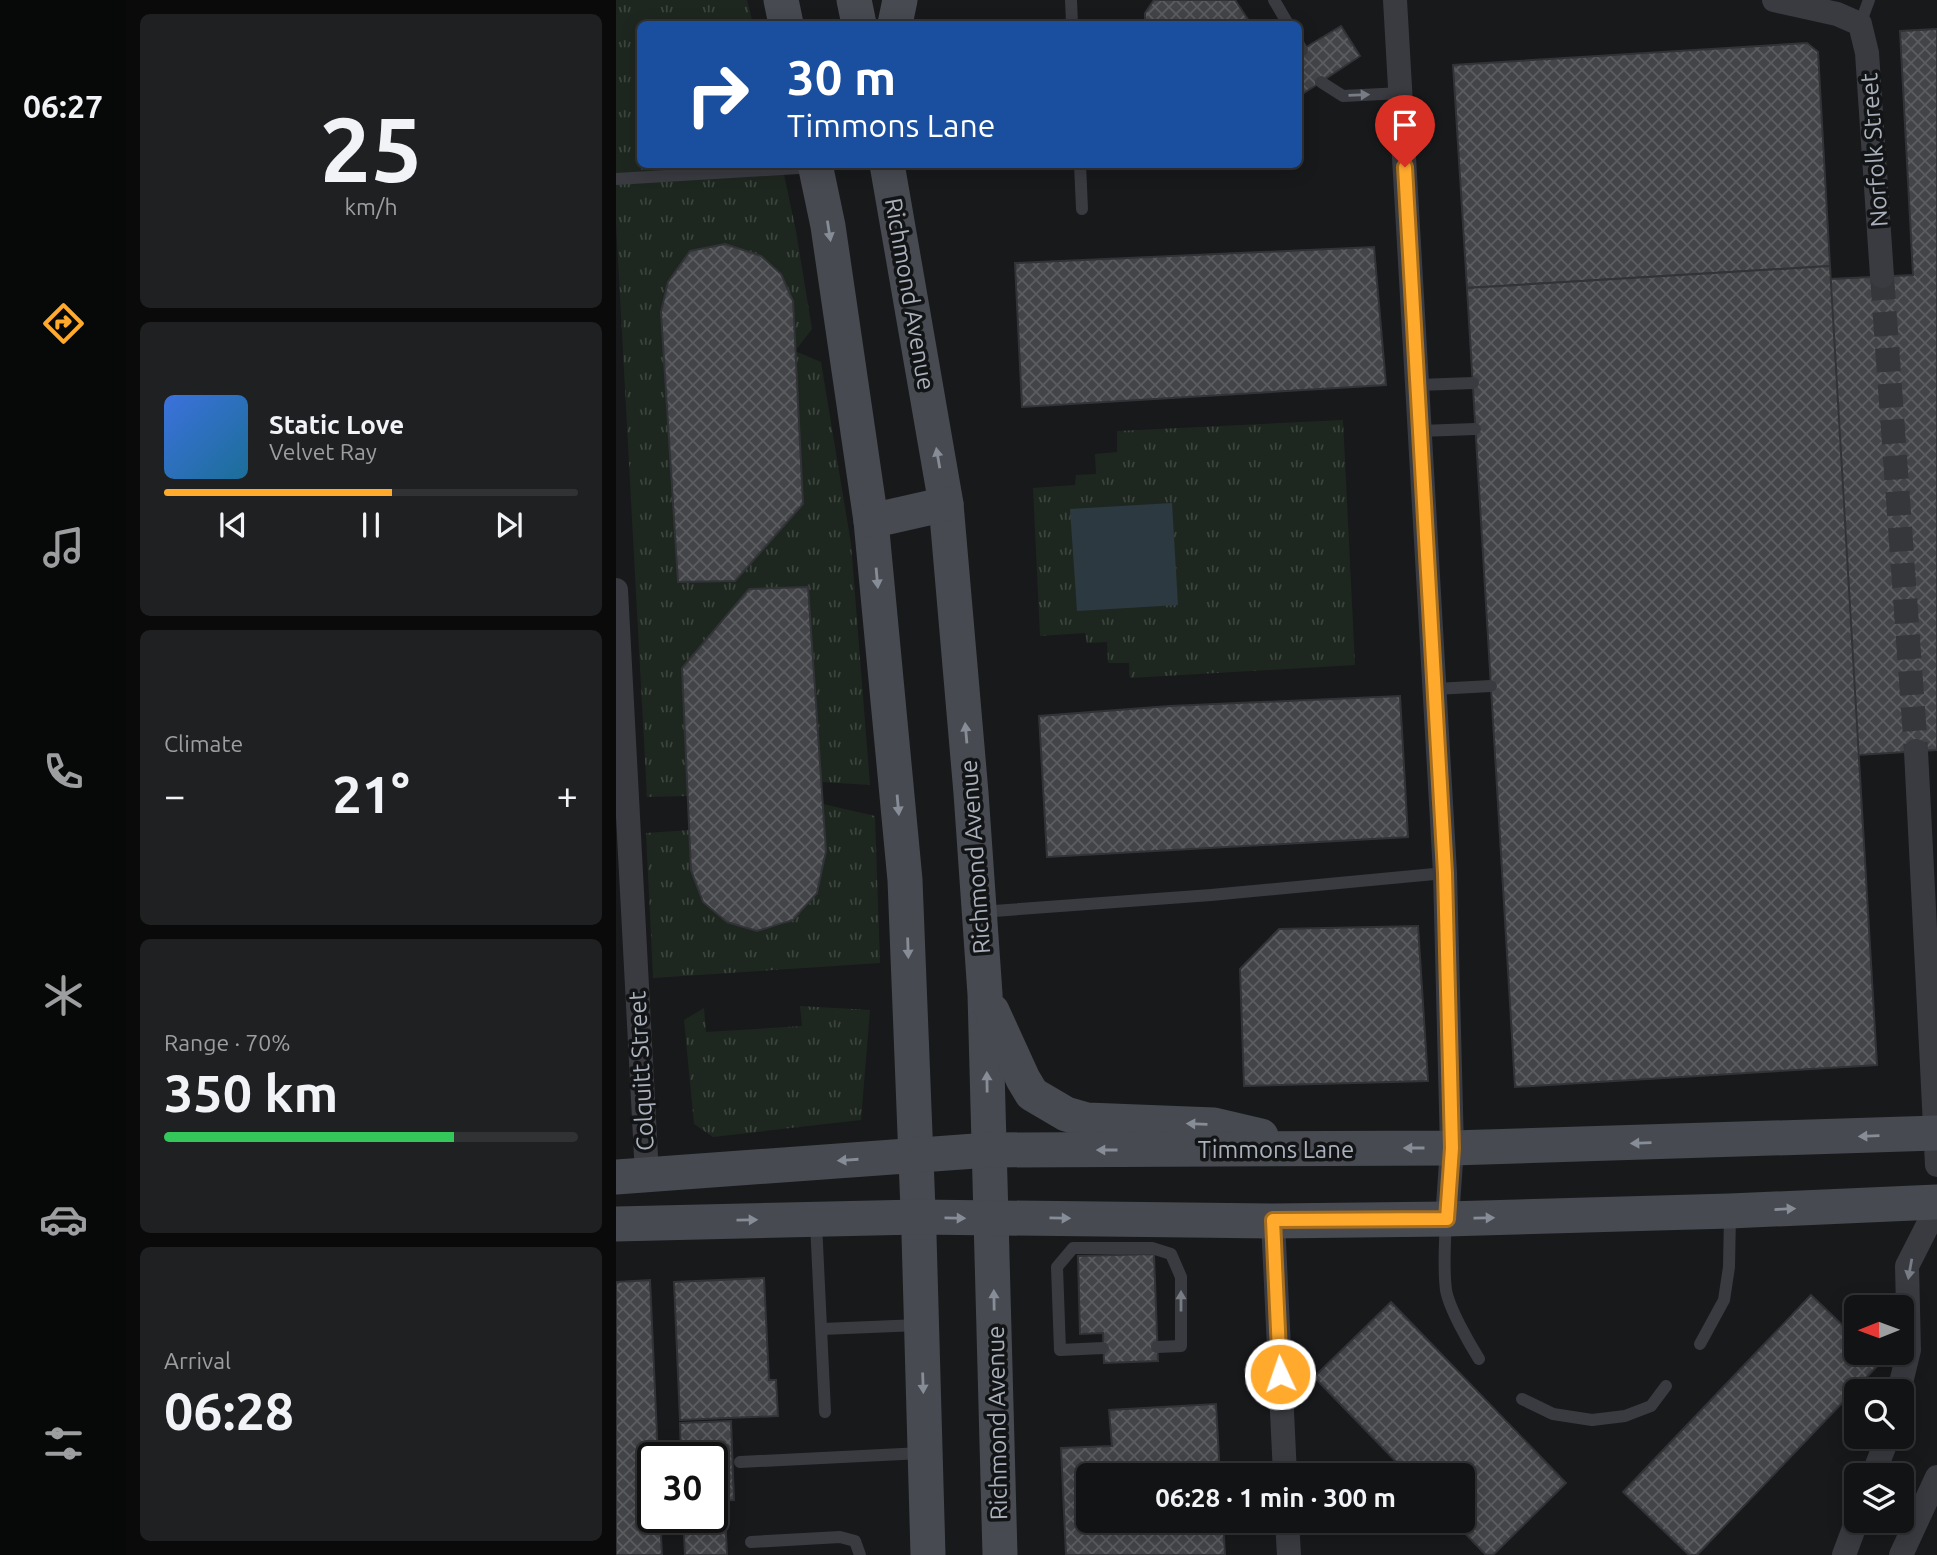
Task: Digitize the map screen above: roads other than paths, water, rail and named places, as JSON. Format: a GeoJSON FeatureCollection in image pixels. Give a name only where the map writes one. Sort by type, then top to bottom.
{"type":"FeatureCollection","features":[{"type":"Feature","properties":{"kind":"main road"},"geometry":{"type":"LineString","coordinates":[[781,0],[785,21]]}},
{"type":"Feature","properties":{"kind":"main road"},"geometry":{"type":"LineString","coordinates":[[854,0],[858,21]]}},
{"type":"Feature","properties":{"kind":"main road"},"geometry":{"type":"LineString","coordinates":[[895,21],[900,0]]}},
{"type":"Feature","properties":{"kind":"main road"},"geometry":{"type":"LineString","coordinates":[[816,168],[828,226],[872,521],[905,880],[928,1555]]}},
{"type":"Feature","properties":{"kind":"main road","name":"Richmond Avenue"},"geometry":{"type":"LineString","coordinates":[[888,168],[946,504],[980,912],[992,1218],[1000,1555]]}},
{"type":"Feature","properties":{"kind":"main road"},"geometry":{"type":"LineString","coordinates":[[872,521],[946,504]]}},
{"type":"Feature","properties":{"kind":"main road"},"geometry":{"type":"LineString","coordinates":[[985,994],[1032,1094],[1066,1114],[1087,1120],[1214,1125],[1311,1149]]}},
{"type":"Feature","properties":{"kind":"main road","name":"Timmons Lane"},"geometry":{"type":"LineString","coordinates":[[632,1176],[989,1150],[1936,1144]]}},
{"type":"Feature","properties":{"kind":"main road"},"geometry":{"type":"LineString","coordinates":[[616,1224],[918,1217],[1447,1219],[1937,1204]]}},
{"type":"Feature","properties":{"kind":"street"},"geometry":{"type":"LineString","coordinates":[[1395,0],[1445,873],[1452,1148],[1447,1219]]}},
{"type":"Feature","properties":{"kind":"street"},"geometry":{"type":"LineString","coordinates":[[1774,0],[1837,13],[1860,24]]}},
{"type":"Feature","properties":{"kind":"street","name":"Norfolk Street"},"geometry":{"type":"LineString","coordinates":[[1860,24],[1867,52],[1882,276]]}},
{"type":"Feature","properties":{"kind":"street","name":"Colquitt Street"},"geometry":{"type":"LineString","coordinates":[[616,590],[632,1176]]}},
{"type":"Feature","properties":{"kind":"street"},"geometry":{"type":"LineString","coordinates":[[1916,751],[1936,1144]]}},
{"type":"Feature","properties":{"kind":"street"},"geometry":{"type":"LineString","coordinates":[[1902,1379],[1909,1350],[1907,1266],[1937,1204]]}},
{"type":"Feature","properties":{"kind":"street"},"geometry":{"type":"LineString","coordinates":[[1273,1220],[1284,1463]]}},
{"type":"Feature","properties":{"kind":"street"},"geometry":{"type":"LineString","coordinates":[[1902,1555],[1931,1503],[1937,1477]]}},
{"type":"Feature","properties":{"kind":"street"},"geometry":{"type":"LineString","coordinates":[[1288,1533],[1289,1555]]}},
{"type":"Feature","properties":{"kind":"street"},"geometry":{"type":"LineString","coordinates":[[1844,1555],[1852,1533]]}},
{"type":"Feature","properties":{"kind":"lane"},"geometry":{"type":"LineString","coordinates":[[1071,0],[1072,21]]}},
{"type":"Feature","properties":{"kind":"lane"},"geometry":{"type":"LineString","coordinates":[[1274,0],[1286,21]]}},
{"type":"Feature","properties":{"kind":"lane"},"geometry":{"type":"LineString","coordinates":[[1860,24],[1869,0]]}},
{"type":"Feature","properties":{"kind":"lane"},"geometry":{"type":"LineString","coordinates":[[1321,82],[1343,96],[1401,93]]}},
{"type":"Feature","properties":{"kind":"lane"},"geometry":{"type":"LineString","coordinates":[[616,179],[785,168]]}},
{"type":"Feature","properties":{"kind":"lane"},"geometry":{"type":"LineString","coordinates":[[1080,168],[1082,209]]}},
{"type":"Feature","properties":{"kind":"lane"},"geometry":{"type":"LineString","coordinates":[[1418,386],[1473,383]]}},
{"type":"Feature","properties":{"kind":"lane"},"geometry":{"type":"LineString","coordinates":[[1420,431],[1475,429]]}},
{"type":"Feature","properties":{"kind":"lane"},"geometry":{"type":"LineString","coordinates":[[1435,689],[1491,686]]}},
{"type":"Feature","properties":{"kind":"lane"},"geometry":{"type":"LineString","coordinates":[[980,912],[1211,895],[1445,873]]}},
{"type":"Feature","properties":{"kind":"lane"},"geometry":{"type":"LineString","coordinates":[[1700,1344],[1724,1300],[1729,1267],[1730,1211]]}},
{"type":"Feature","properties":{"kind":"lane"},"geometry":{"type":"LineString","coordinates":[[816,1219],[825,1412]]}},
{"type":"Feature","properties":{"kind":"lane"},"geometry":{"type":"LineString","coordinates":[[1447,1219],[1444,1254],[1446,1293],[1479,1359]]}},
{"type":"Feature","properties":{"kind":"lane"},"geometry":{"type":"LineString","coordinates":[[1103,1348],[1060,1350],[1057,1267],[1073,1248],[1152,1248],[1171,1254],[1181,1277],[1181,1346],[1157,1347]]}},
{"type":"Feature","properties":{"kind":"lane"},"geometry":{"type":"LineString","coordinates":[[822,1329],[921,1325]]}},
{"type":"Feature","properties":{"kind":"lane"},"geometry":{"type":"LineString","coordinates":[[1522,1399],[1553,1414],[1592,1420],[1625,1416],[1651,1406],[1665,1386]]}},
{"type":"Feature","properties":{"kind":"lane"},"geometry":{"type":"LineString","coordinates":[[740,1461],[925,1453]]}},
{"type":"Feature","properties":{"kind":"lane"},"geometry":{"type":"LineString","coordinates":[[751,1542],[840,1536],[855,1541],[860,1555]]}},
{"type":"Feature","properties":{"kind":"tunnel"},"geometry":{"type":"LineString","coordinates":[[1882,276],[1916,751]]}}]}
